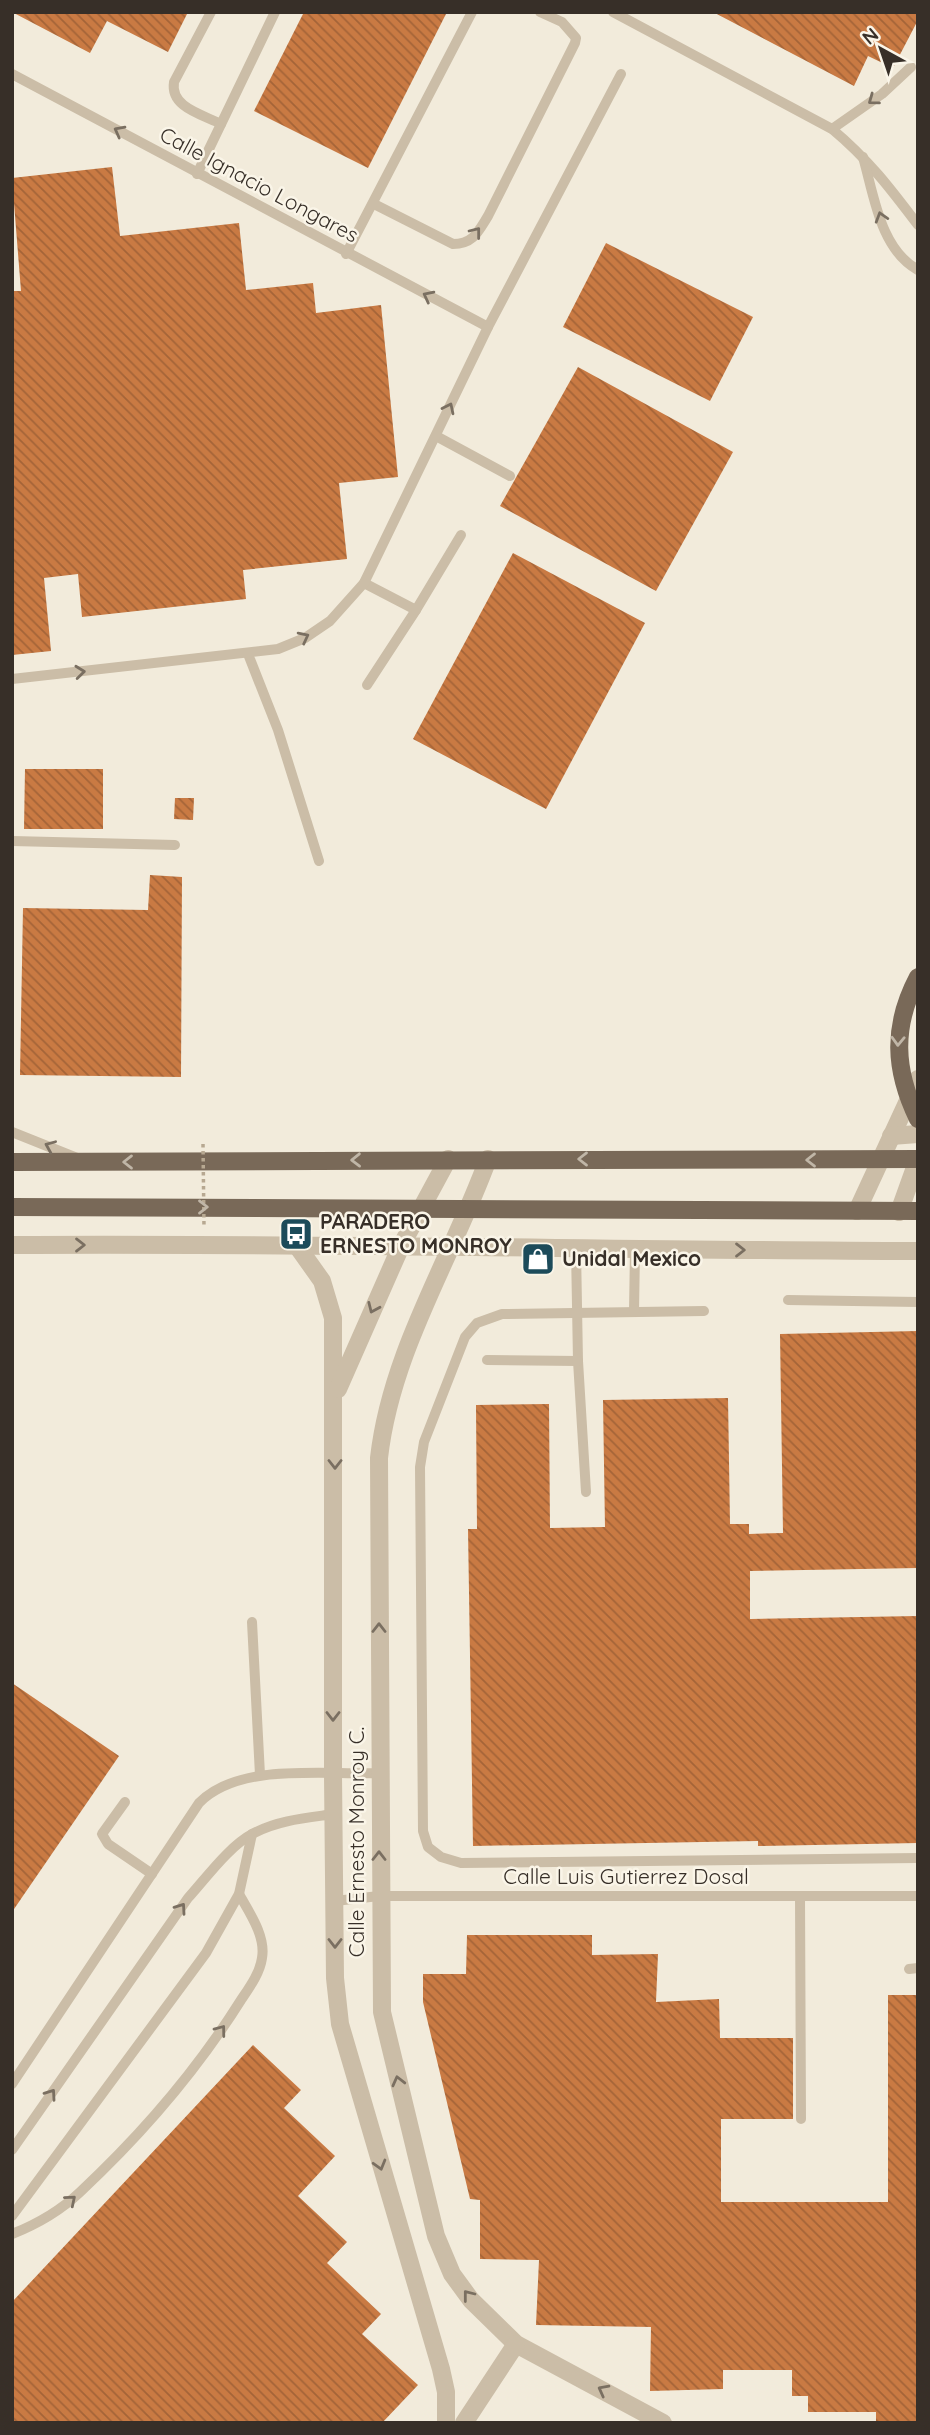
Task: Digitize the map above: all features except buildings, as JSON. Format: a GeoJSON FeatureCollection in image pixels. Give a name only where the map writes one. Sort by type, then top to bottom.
{"type":"FeatureCollection","features":[{"type":"Feature","properties":{"kind":"main road"},"geometry":{"type":"LineString","coordinates":[[918,977],[902,1011],[897,1048],[903,1084],[918,1119]]}},
{"type":"Feature","properties":{"kind":"main road"},"geometry":{"type":"LineString","coordinates":[[12,1162],[448,1158],[918,1159]]}},
{"type":"Feature","properties":{"kind":"main road"},"geometry":{"type":"LineString","coordinates":[[12,1207],[471,1207],[918,1212]]}},
{"type":"Feature","properties":{"kind":"street"},"geometry":{"type":"LineString","coordinates":[[857,1211],[918,1079]]}},
{"type":"Feature","properties":{"kind":"street"},"geometry":{"type":"LineString","coordinates":[[891,1136],[918,1134]]}},
{"type":"Feature","properties":{"kind":"street","name":"Calle Ernesto Monroy C."},"geometry":{"type":"LineString","coordinates":[[335,1395],[401,1246],[448,1158]]}},
{"type":"Feature","properties":{"kind":"street","name":"Calle Ernesto Monroy C."},"geometry":{"type":"LineString","coordinates":[[488,1159],[471,1207],[423,1311],[383,1420],[379,1458],[379,1896],[382,2012],[436,2236],[452,2274],[471,2300],[516,2344],[663,2423]]}},
{"type":"Feature","properties":{"kind":"street"},"geometry":{"type":"LineString","coordinates":[[899,1212],[918,1159]]}},
{"type":"Feature","properties":{"kind":"street"},"geometry":{"type":"LineString","coordinates":[[12,1245],[295,1243],[452,1249],[918,1251]]}},
{"type":"Feature","properties":{"kind":"street","name":"Calle Ernesto Monroy C."},"geometry":{"type":"LineString","coordinates":[[295,1243],[322,1280],[333,1318],[335,1395],[332,1775],[335,1978],[340,2024],[441,2369],[446,2392],[446,2423]]}},
{"type":"Feature","properties":{"kind":"street"},"geometry":{"type":"LineString","coordinates":[[464,2423],[516,2344]]}},
{"type":"Feature","properties":{"kind":"lane"},"geometry":{"type":"LineString","coordinates":[[211,12],[174,82],[173,92],[177,102],[220,124]]}},
{"type":"Feature","properties":{"kind":"lane"},"geometry":{"type":"LineString","coordinates":[[197,174],[275,12]]}},
{"type":"Feature","properties":{"kind":"lane"},"geometry":{"type":"LineString","coordinates":[[346,254],[472,12]]}},
{"type":"Feature","properties":{"kind":"lane"},"geometry":{"type":"LineString","coordinates":[[374,204],[453,244],[466,244],[488,216],[576,38],[562,22],[540,12]]}},
{"type":"Feature","properties":{"kind":"lane"},"geometry":{"type":"LineString","coordinates":[[613,12],[832,129],[862,153],[887,181],[918,225]]}},
{"type":"Feature","properties":{"kind":"lane"},"geometry":{"type":"LineString","coordinates":[[832,129],[882,94],[911,67]]}},
{"type":"Feature","properties":{"kind":"lane","name":"Calle Ignacio Longares"},"geometry":{"type":"LineString","coordinates":[[12,74],[346,254],[488,327]]}},
{"type":"Feature","properties":{"kind":"lane"},"geometry":{"type":"LineString","coordinates":[[12,679],[278,649],[305,638],[330,621],[364,583],[488,327],[621,74]]}},
{"type":"Feature","properties":{"kind":"lane"},"geometry":{"type":"LineString","coordinates":[[862,153],[885,231],[894,249],[918,270]]}},
{"type":"Feature","properties":{"kind":"lane"},"geometry":{"type":"LineString","coordinates":[[436,436],[510,476]]}},
{"type":"Feature","properties":{"kind":"lane"},"geometry":{"type":"LineString","coordinates":[[367,685],[461,535]]}},
{"type":"Feature","properties":{"kind":"lane"},"geometry":{"type":"LineString","coordinates":[[364,583],[416,610]]}},
{"type":"Feature","properties":{"kind":"lane"},"geometry":{"type":"LineString","coordinates":[[248,654],[278,730],[319,861]]}},
{"type":"Feature","properties":{"kind":"lane"},"geometry":{"type":"LineString","coordinates":[[12,841],[175,845]]}},
{"type":"Feature","properties":{"kind":"lane"},"geometry":{"type":"LineString","coordinates":[[12,1132],[87,1162]]}},
{"type":"Feature","properties":{"kind":"lane"},"geometry":{"type":"LineString","coordinates":[[576,1250],[578,1361],[586,1492]]}},
{"type":"Feature","properties":{"kind":"lane"},"geometry":{"type":"LineString","coordinates":[[634,1312],[635,1250]]}},
{"type":"Feature","properties":{"kind":"lane"},"geometry":{"type":"LineString","coordinates":[[788,1300],[918,1302]]}},
{"type":"Feature","properties":{"kind":"lane"},"geometry":{"type":"LineString","coordinates":[[704,1311],[502,1314],[477,1323],[465,1337],[424,1442],[420,1467],[423,1831],[428,1847],[441,1857],[461,1863],[918,1858]]}},
{"type":"Feature","properties":{"kind":"lane"},"geometry":{"type":"LineString","coordinates":[[487,1360],[578,1361]]}},
{"type":"Feature","properties":{"kind":"lane"},"geometry":{"type":"LineString","coordinates":[[253,1622],[260,1775]]}},
{"type":"Feature","properties":{"kind":"lane"},"geometry":{"type":"LineString","coordinates":[[12,2084],[210,1792],[237,1779],[260,1775],[379,1773]]}},
{"type":"Feature","properties":{"kind":"lane"},"geometry":{"type":"LineString","coordinates":[[125,1802],[102,1835],[108,1844],[152,1874]]}},
{"type":"Feature","properties":{"kind":"lane"},"geometry":{"type":"LineString","coordinates":[[12,2150],[188,1898],[252,1834],[282,1822],[334,1814]]}},
{"type":"Feature","properties":{"kind":"lane"},"geometry":{"type":"LineString","coordinates":[[12,2216],[206,1953],[239,1894],[252,1834]]}},
{"type":"Feature","properties":{"kind":"lane"},"geometry":{"type":"LineString","coordinates":[[12,2234],[36,2224],[80,2193],[165,2103],[227,2022],[254,1979],[262,1959],[262,1945],[256,1927],[239,1894]]}},
{"type":"Feature","properties":{"kind":"lane","name":"Calle Luis Gutierrez Dosal"},"geometry":{"type":"LineString","coordinates":[[335,1901],[379,1896],[918,1896]]}},
{"type":"Feature","properties":{"kind":"lane"},"geometry":{"type":"LineString","coordinates":[[800,1896],[801,2119]]}},
{"type":"Feature","properties":{"kind":"path"},"geometry":{"type":"LineString","coordinates":[[203,1144],[205,1227]]}},
{"type":"Feature","properties":{"kind":"place","name":"PARADERO ERNESTO MONROY"},"geometry":{"type":"Point","coordinates":[296,1234]}},
{"type":"Feature","properties":{"kind":"place","name":"Unidal Mexico"},"geometry":{"type":"Point","coordinates":[538,1259]}}]}
